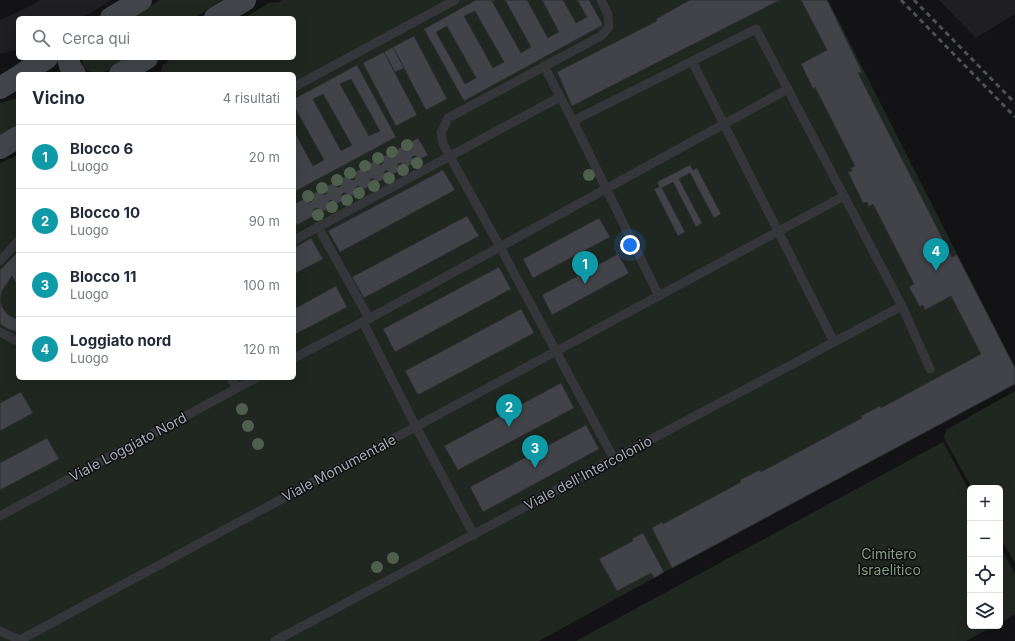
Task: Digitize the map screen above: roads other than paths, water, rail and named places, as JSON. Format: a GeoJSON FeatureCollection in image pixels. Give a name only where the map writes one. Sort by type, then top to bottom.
{"type":"FeatureCollection","features":[{"type":"Feature","properties":{"kind":"main road"},"geometry":{"type":"LineString","coordinates":[[114,16],[141,0]]}},
{"type":"Feature","properties":{"kind":"main road"},"geometry":{"type":"LineString","coordinates":[[218,16],[245,0]]}},
{"type":"Feature","properties":{"kind":"main road"},"geometry":{"type":"LineString","coordinates":[[25,72],[44,60]]}},
{"type":"Feature","properties":{"kind":"main road"},"geometry":{"type":"LineString","coordinates":[[68,60],[73,72]]}},
{"type":"Feature","properties":{"kind":"main road"},"geometry":{"type":"LineString","coordinates":[[123,72],[144,60]]}},
{"type":"Feature","properties":{"kind":"main road"},"geometry":{"type":"LineString","coordinates":[[0,88],[16,77]]}},
{"type":"Feature","properties":{"kind":"main road"},"geometry":{"type":"LineString","coordinates":[[0,148],[16,138]]}},
{"type":"Feature","properties":{"kind":"lane"},"geometry":{"type":"LineString","coordinates":[[296,86],[455,0]]}},
{"type":"Feature","properties":{"kind":"lane"},"geometry":{"type":"LineString","coordinates":[[600,0],[608,14],[609,27],[601,36],[448,118],[441,133],[443,144],[614,459]]}},
{"type":"Feature","properties":{"kind":"lane"},"geometry":{"type":"LineString","coordinates":[[573,121],[756,29],[902,306],[930,369]]}},
{"type":"Feature","properties":{"kind":"lane"},"geometry":{"type":"LineString","coordinates":[[692,61],[834,342]]}},
{"type":"Feature","properties":{"kind":"lane"},"geometry":{"type":"LineString","coordinates":[[544,66],[573,121],[659,296]]}},
{"type":"Feature","properties":{"kind":"lane"},"geometry":{"type":"LineString","coordinates":[[296,357],[788,89]]}},
{"type":"Feature","properties":{"kind":"lane"},"geometry":{"type":"LineString","coordinates":[[296,239],[560,97]]}},
{"type":"Feature","properties":{"kind":"lane","name":"Viale Monumentale"},"geometry":{"type":"LineString","coordinates":[[20,641],[844,196]]}},
{"type":"Feature","properties":{"kind":"lane"},"geometry":{"type":"LineString","coordinates":[[318,227],[366,320],[416,427],[474,535]]}},
{"type":"Feature","properties":{"kind":"lane"},"geometry":{"type":"LineString","coordinates":[[0,261],[16,243]]}},
{"type":"Feature","properties":{"kind":"lane","name":"Viale dell'Intercolonio"},"geometry":{"type":"LineString","coordinates":[[276,641],[902,306]]}},
{"type":"Feature","properties":{"kind":"lane"},"geometry":{"type":"LineString","coordinates":[[0,332],[16,340]]}},
{"type":"Feature","properties":{"kind":"lane"},"geometry":{"type":"LineString","coordinates":[[232,380],[236,388]]}},
{"type":"Feature","properties":{"kind":"lane","name":"Viale Loggiato Nord"},"geometry":{"type":"LineString","coordinates":[[0,516],[252,380]]}},
{"type":"Feature","properties":{"kind":"lane"},"geometry":{"type":"LineString","coordinates":[[0,631],[20,641]]}},
{"type":"Feature","properties":{"kind":"railway"},"geometry":{"type":"LineString","coordinates":[[901,0],[1015,117]]}},
{"type":"Feature","properties":{"kind":"railway"},"geometry":{"type":"LineString","coordinates":[[914,0],[1015,103]]}},
{"type":"Feature","properties":{"kind":"place","name":"Loggiato nord"},"geometry":{"type":"Point","coordinates":[936,271]}},
{"type":"Feature","properties":{"kind":"place","name":"Blocco 6"},"geometry":{"type":"Point","coordinates":[585,284]}},
{"type":"Feature","properties":{"kind":"place","name":"Blocco 10"},"geometry":{"type":"Point","coordinates":[509,427]}},
{"type":"Feature","properties":{"kind":"place","name":"Blocco 11"},"geometry":{"type":"Point","coordinates":[535,468]}},
{"type":"Feature","properties":{"kind":"park label","name":"Cimitero Israelitico"},"geometry":{"type":"Point","coordinates":[889,562]}}]}
